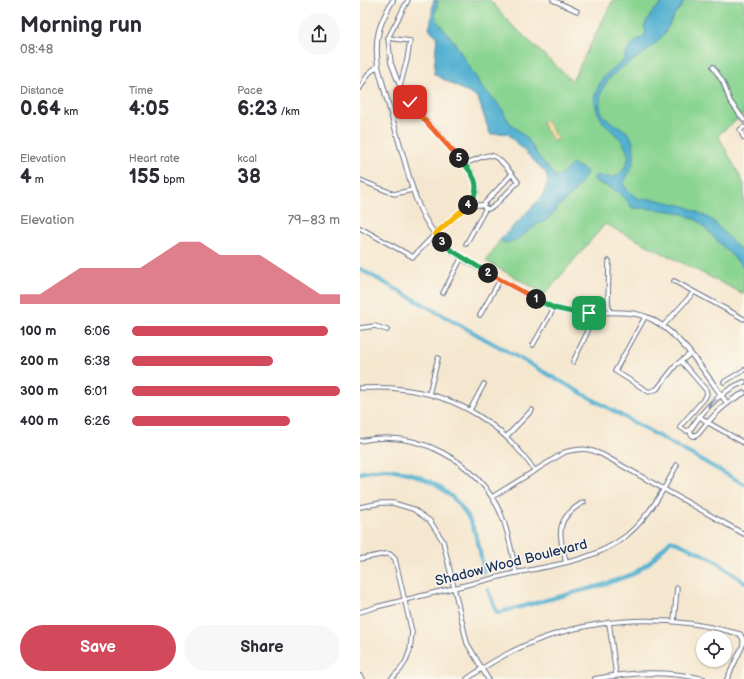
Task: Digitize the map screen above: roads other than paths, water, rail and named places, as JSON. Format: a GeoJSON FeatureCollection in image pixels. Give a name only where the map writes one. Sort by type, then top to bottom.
{"type":"FeatureCollection","features":[{"type":"Feature","properties":{"kind":"street"},"geometry":{"type":"LineString","coordinates":[[393,0],[380,25],[378,33],[376,50],[378,66],[412,190],[425,218],[435,234],[451,250],[462,257],[500,280],[554,308],[587,313],[627,313],[646,317],[663,326],[672,333],[690,354],[727,403]]}},
{"type":"Feature","properties":{"kind":"street"},"geometry":{"type":"LineString","coordinates":[[360,228],[413,257],[435,234],[470,203],[477,192],[476,182],[471,171],[410,102],[400,86],[391,63],[388,38],[408,0]]}},
{"type":"Feature","properties":{"kind":"street"},"geometry":{"type":"LineString","coordinates":[[553,0],[576,11]]}},
{"type":"Feature","properties":{"kind":"street"},"geometry":{"type":"LineString","coordinates":[[388,38],[410,41],[400,86]]}},
{"type":"Feature","properties":{"kind":"street"},"geometry":{"type":"LineString","coordinates":[[360,88],[369,73],[378,66]]}},
{"type":"Feature","properties":{"kind":"street"},"geometry":{"type":"LineString","coordinates":[[713,67],[724,82],[730,101],[744,120]]}},
{"type":"Feature","properties":{"kind":"street"},"geometry":{"type":"LineString","coordinates":[[744,127],[740,130],[744,138]]}},
{"type":"Feature","properties":{"kind":"street"},"geometry":{"type":"LineString","coordinates":[[465,164],[488,155],[498,157],[518,182],[493,207],[486,208],[482,205],[470,203]]}},
{"type":"Feature","properties":{"kind":"street"},"geometry":{"type":"LineString","coordinates":[[482,205],[512,174]]}},
{"type":"Feature","properties":{"kind":"street"},"geometry":{"type":"LineString","coordinates":[[360,180],[394,194],[412,190]]}},
{"type":"Feature","properties":{"kind":"street"},"geometry":{"type":"LineString","coordinates":[[466,244],[486,208]]}},
{"type":"Feature","properties":{"kind":"street"},"geometry":{"type":"LineString","coordinates":[[443,293],[462,257]]}},
{"type":"Feature","properties":{"kind":"street"},"geometry":{"type":"LineString","coordinates":[[609,261],[608,303],[610,312]]}},
{"type":"Feature","properties":{"kind":"street"},"geometry":{"type":"LineString","coordinates":[[480,315],[500,280]]}},
{"type":"Feature","properties":{"kind":"street"},"geometry":{"type":"LineString","coordinates":[[674,281],[744,319]]}},
{"type":"Feature","properties":{"kind":"street"},"geometry":{"type":"LineString","coordinates":[[663,326],[694,292]]}},
{"type":"Feature","properties":{"kind":"street"},"geometry":{"type":"LineString","coordinates":[[533,345],[554,308]]}},
{"type":"Feature","properties":{"kind":"street"},"geometry":{"type":"LineString","coordinates":[[573,362],[587,333],[587,313]]}},
{"type":"Feature","properties":{"kind":"street"},"geometry":{"type":"LineString","coordinates":[[646,317],[615,371],[649,392],[657,389],[676,365],[690,354]]}},
{"type":"Feature","properties":{"kind":"street"},"geometry":{"type":"LineString","coordinates":[[360,328],[375,326],[387,330]]}},
{"type":"Feature","properties":{"kind":"street"},"geometry":{"type":"LineString","coordinates":[[429,394],[438,358]]}},
{"type":"Feature","properties":{"kind":"street"},"geometry":{"type":"LineString","coordinates":[[681,361],[706,390],[707,394],[680,427],[690,430]]}},
{"type":"Feature","properties":{"kind":"street"},"geometry":{"type":"LineString","coordinates":[[724,382],[744,370]]}},
{"type":"Feature","properties":{"kind":"street"},"geometry":{"type":"LineString","coordinates":[[690,430],[699,416],[721,395],[744,382]]}},
{"type":"Feature","properties":{"kind":"street"},"geometry":{"type":"LineString","coordinates":[[470,410],[484,384]]}},
{"type":"Feature","properties":{"kind":"street"},"geometry":{"type":"LineString","coordinates":[[360,388],[399,388],[429,394],[470,410],[507,436],[526,457],[535,471]]}},
{"type":"Feature","properties":{"kind":"street"},"geometry":{"type":"LineString","coordinates":[[690,430],[692,435],[697,436],[707,422],[727,403],[744,393]]}},
{"type":"Feature","properties":{"kind":"street"},"geometry":{"type":"LineString","coordinates":[[507,436],[532,410]]}},
{"type":"Feature","properties":{"kind":"street"},"geometry":{"type":"LineString","coordinates":[[699,416],[707,422],[743,441]]}},
{"type":"Feature","properties":{"kind":"street"},"geometry":{"type":"LineString","coordinates":[[360,441],[383,438],[415,442],[442,452],[469,470],[482,483],[492,497],[501,515],[508,534],[516,573]]}},
{"type":"Feature","properties":{"kind":"street"},"geometry":{"type":"LineString","coordinates":[[492,497],[566,452],[578,449],[588,449],[604,455],[744,534]]}},
{"type":"Feature","properties":{"kind":"street","name":"Shadow Wood Boulevard"},"geometry":{"type":"LineString","coordinates":[[360,612],[566,562],[600,552],[636,527],[664,490],[677,465]]}},
{"type":"Feature","properties":{"kind":"street"},"geometry":{"type":"LineString","coordinates":[[566,562],[560,534],[562,527],[568,513],[572,508],[584,502]]}},
{"type":"Feature","properties":{"kind":"street"},"geometry":{"type":"LineString","coordinates":[[360,507],[381,503],[393,503],[414,509],[426,518],[437,530],[443,541],[467,643],[488,679]]}},
{"type":"Feature","properties":{"kind":"street"},"geometry":{"type":"LineString","coordinates":[[360,559],[385,554],[390,554],[395,559],[412,632],[410,650],[406,661],[391,679]]}},
{"type":"Feature","properties":{"kind":"street"},"geometry":{"type":"LineString","coordinates":[[674,621],[677,588]]}},
{"type":"Feature","properties":{"kind":"street"},"geometry":{"type":"LineString","coordinates":[[467,679],[482,668],[510,653],[544,638],[582,627],[629,620],[696,623],[740,634],[743,639],[743,645],[727,679]]}},
{"type":"Feature","properties":{"kind":"street"},"geometry":{"type":"LineString","coordinates":[[609,622],[616,675]]}},
{"type":"Feature","properties":{"kind":"street"},"geometry":{"type":"LineString","coordinates":[[595,679],[616,675],[644,673],[668,674],[704,679]]}},
{"type":"Feature","properties":{"kind":"water"},"geometry":{"type":"Polygon","coordinates":[[[434,0],[438,1],[435,15],[437,21],[453,40],[483,89],[495,100],[509,122],[528,139],[538,156],[554,175],[558,177],[572,165],[585,170],[587,174],[573,194],[560,205],[546,221],[539,223],[517,240],[504,243],[500,240],[542,197],[548,181],[546,173],[507,133],[490,134],[478,98],[434,74],[437,36],[429,29],[434,0]]]}},
{"type":"Feature","properties":{"kind":"water"},"geometry":{"type":"Polygon","coordinates":[[[667,0],[684,0],[661,38],[642,54],[614,73],[607,81],[602,90],[600,107],[605,117],[609,121],[624,129],[633,142],[634,159],[631,169],[623,184],[627,190],[639,199],[654,199],[685,206],[712,220],[744,254],[744,268],[698,221],[684,214],[671,211],[632,208],[627,200],[615,190],[594,180],[596,175],[603,177],[614,177],[618,175],[625,168],[629,156],[623,142],[603,122],[597,111],[594,98],[602,78],[624,60],[631,45],[645,35],[646,31],[644,27],[653,11],[667,0]]]}},
{"type":"Feature","properties":{"kind":"waterway"},"geometry":{"type":"LineString","coordinates":[[360,269],[744,484]]}},
{"type":"Feature","properties":{"kind":"waterway"},"geometry":{"type":"LineString","coordinates":[[360,473],[380,469],[393,470],[422,478],[443,489],[460,505],[472,525],[478,543],[484,573]]}},
{"type":"Feature","properties":{"kind":"waterway"},"geometry":{"type":"LineString","coordinates":[[488,590],[497,613],[603,585],[633,574],[650,562],[671,540],[713,559],[744,582]]}}]}
